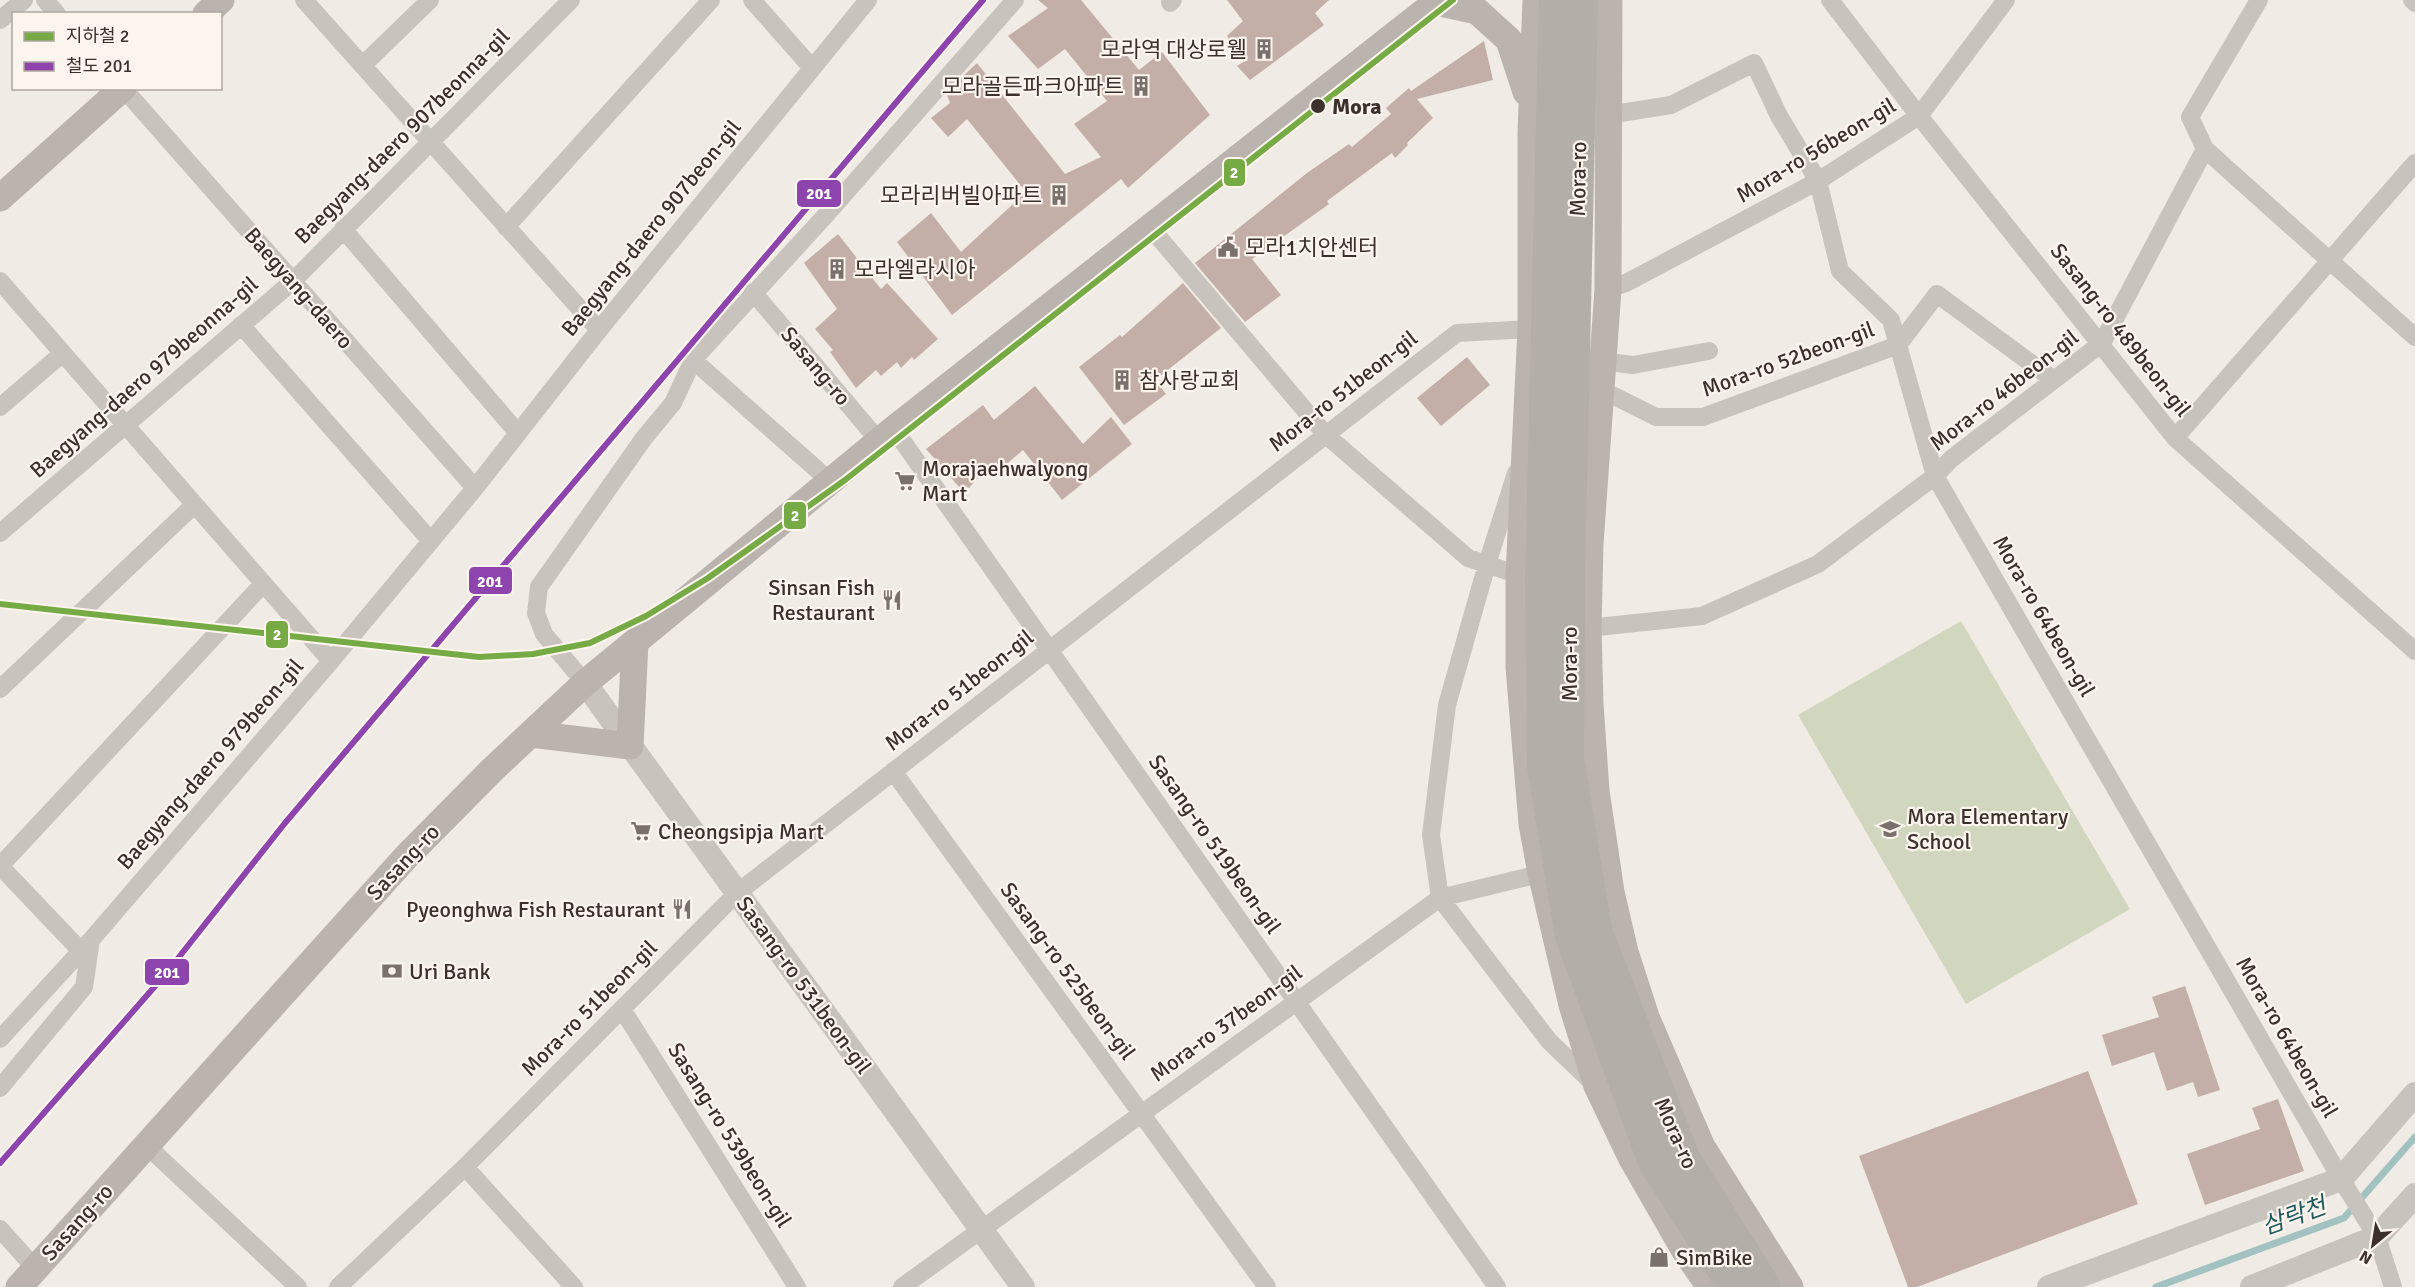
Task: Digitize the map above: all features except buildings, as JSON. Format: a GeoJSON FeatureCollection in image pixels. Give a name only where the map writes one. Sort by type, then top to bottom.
{"type":"FeatureCollection","features":[{"type":"Feature","properties":{"kind":"highway","name":"Mora-ro"},"geometry":{"type":"LineString","coordinates":[[1555,0],[1541,581],[1543,766],[1570,936],[1654,1162],[1734,1287]]}},
{"type":"Feature","properties":{"kind":"highway","name":"Mora-ro"},"geometry":{"type":"LineString","coordinates":[[1582,0],[1569,572],[1568,759],[1596,930],[1684,1158],[1765,1287]]}},
{"type":"Feature","properties":{"kind":"main road"},"geometry":{"type":"LineString","coordinates":[[208,12],[221,0]]}},
{"type":"Feature","properties":{"kind":"main road","name":"Mora-ro"},"geometry":{"type":"LineString","coordinates":[[1536,0],[1532,110],[1531,329],[1519,575],[1519,678],[1532,824],[1572,1005],[1597,1086],[1631,1157],[1685,1251],[1710,1287]]}},
{"type":"Feature","properties":{"kind":"main road","name":"Mora-ro"},"geometry":{"type":"LineString","coordinates":[[1609,0],[1608,289],[1601,361],[1590,543],[1588,628],[1595,780],[1607,862],[1625,952],[1646,1017],[1702,1147],[1790,1287]]}},
{"type":"Feature","properties":{"kind":"main road"},"geometry":{"type":"LineString","coordinates":[[1438,1],[1477,10],[1509,40],[1532,110]]}},
{"type":"Feature","properties":{"kind":"main road","name":"Sasang-ro"},"geometry":{"type":"LineString","coordinates":[[27,1277],[406,857],[585,683],[886,435],[1438,1]]}},
{"type":"Feature","properties":{"kind":"main road","name":"Baegyang-daero"},"geometry":{"type":"LineString","coordinates":[[0,198],[122,90]]}},
{"type":"Feature","properties":{"kind":"main road"},"geometry":{"type":"LineString","coordinates":[[531,734],[630,746],[635,642]]}},
{"type":"Feature","properties":{"kind":"street"},"geometry":{"type":"LineString","coordinates":[[0,20],[24,0]]}},
{"type":"Feature","properties":{"kind":"street"},"geometry":{"type":"LineString","coordinates":[[45,0],[55,12]]}},
{"type":"Feature","properties":{"kind":"street"},"geometry":{"type":"LineString","coordinates":[[304,0],[599,330]]}},
{"type":"Feature","properties":{"kind":"street"},"geometry":{"type":"LineString","coordinates":[[363,65],[430,0]]}},
{"type":"Feature","properties":{"kind":"street","name":"Baegyang-daero 907beonna-gil"},"geometry":{"type":"LineString","coordinates":[[292,280],[571,0]]}},
{"type":"Feature","properties":{"kind":"street"},"geometry":{"type":"LineString","coordinates":[[506,227],[711,0]]}},
{"type":"Feature","properties":{"kind":"street"},"geometry":{"type":"LineString","coordinates":[[752,0],[812,68]]}},
{"type":"Feature","properties":{"kind":"street","name":"Baegyang-daero 907beon-gil"},"geometry":{"type":"LineString","coordinates":[[475,488],[599,330],[868,0]]}},
{"type":"Feature","properties":{"kind":"street"},"geometry":{"type":"LineString","coordinates":[[585,683],[544,634],[536,614],[539,587],[644,438],[673,403],[693,360],[825,216],[1015,0]]}},
{"type":"Feature","properties":{"kind":"street","name":"Sasang-ro 489beon-gil"},"geometry":{"type":"LineString","coordinates":[[1830,0],[1919,116],[2102,343],[2175,438],[2415,651]]}},
{"type":"Feature","properties":{"kind":"street","name":"Mora-ro 56beon-gil"},"geometry":{"type":"LineString","coordinates":[[1608,289],[1626,284],[1818,181],[1919,116],[2006,0]]}},
{"type":"Feature","properties":{"kind":"street"},"geometry":{"type":"LineString","coordinates":[[2259,0],[2190,117],[2205,149],[2415,337]]}},
{"type":"Feature","properties":{"kind":"street","name":"Mora-ro 64beon-gil"},"geometry":{"type":"LineString","coordinates":[[1608,115],[1671,105],[1754,63],[1779,116],[1818,181],[1840,271],[1891,320],[1935,476],[2345,1185],[2378,1238],[2393,1287]]}},
{"type":"Feature","properties":{"kind":"street","name":"Baegyang-daero"},"geometry":{"type":"LineString","coordinates":[[124,90],[475,488]]}},
{"type":"Feature","properties":{"kind":"street","name":"Mora-ro 46beon-gil"},"geometry":{"type":"LineString","coordinates":[[1588,628],[1702,616],[1818,564],[1935,476],[1951,459],[2102,343],[2205,149]]}},
{"type":"Feature","properties":{"kind":"street"},"geometry":{"type":"LineString","coordinates":[[2175,438],[2415,163]]}},
{"type":"Feature","properties":{"kind":"street"},"geometry":{"type":"LineString","coordinates":[[1150,227],[1326,435],[1468,558],[1519,575]]}},
{"type":"Feature","properties":{"kind":"street"},"geometry":{"type":"LineString","coordinates":[[344,229],[518,432]]}},
{"type":"Feature","properties":{"kind":"street","name":"Baegyang-daero 979beonna-gil"},"geometry":{"type":"LineString","coordinates":[[0,533],[292,280]]}},
{"type":"Feature","properties":{"kind":"street"},"geometry":{"type":"LineString","coordinates":[[0,281],[331,661]]}},
{"type":"Feature","properties":{"kind":"street","name":"Sasang-ro"},"geometry":{"type":"LineString","coordinates":[[753,292],[886,435]]}},
{"type":"Feature","properties":{"kind":"street","name":"Mora-ro 52beon-gil"},"geometry":{"type":"LineString","coordinates":[[1600,389],[1656,417],[1703,417],[1898,345],[1938,294],[2054,380]]}},
{"type":"Feature","properties":{"kind":"street"},"geometry":{"type":"LineString","coordinates":[[241,325],[430,540]]}},
{"type":"Feature","properties":{"kind":"street","name":"Mora-ro 51beon-gil"},"geometry":{"type":"LineString","coordinates":[[338,1287],[465,1167],[737,893],[1457,333],[1531,329]]}},
{"type":"Feature","properties":{"kind":"street"},"geometry":{"type":"LineString","coordinates":[[1601,361],[1633,365],[1709,351]]}},
{"type":"Feature","properties":{"kind":"street"},"geometry":{"type":"LineString","coordinates":[[0,407],[63,353]]}},
{"type":"Feature","properties":{"kind":"street"},"geometry":{"type":"LineString","coordinates":[[693,360],[831,481]]}},
{"type":"Feature","properties":{"kind":"street","name":"Sasang-ro 519beon-gil"},"geometry":{"type":"LineString","coordinates":[[886,435],[1049,650],[1497,1287]]}},
{"type":"Feature","properties":{"kind":"street"},"geometry":{"type":"LineString","coordinates":[[1527,440],[1487,564],[1447,705],[1431,835],[1440,898],[1549,1041],[1597,1086]]}},
{"type":"Feature","properties":{"kind":"street","name":"Baegyang-daero 979beon-gil"},"geometry":{"type":"LineString","coordinates":[[0,1039],[86,945],[331,661],[475,488]]}},
{"type":"Feature","properties":{"kind":"street"},"geometry":{"type":"LineString","coordinates":[[0,689],[195,505]]}},
{"type":"Feature","properties":{"kind":"street"},"geometry":{"type":"LineString","coordinates":[[0,1088],[84,987],[86,945],[0,866],[263,584]]}},
{"type":"Feature","properties":{"kind":"street","name":"Sasang-ro 531beon-gil"},"geometry":{"type":"LineString","coordinates":[[585,683],[1023,1287]]}},
{"type":"Feature","properties":{"kind":"street","name":"Sasang-ro 525beon-gil"},"geometry":{"type":"LineString","coordinates":[[893,771],[1267,1287]]}},
{"type":"Feature","properties":{"kind":"street","name":"Mora-ro 37beon-gil"},"geometry":{"type":"LineString","coordinates":[[902,1287],[1440,898],[1541,873],[1607,862]]}},
{"type":"Feature","properties":{"kind":"street","name":"Sasang-ro 539beon-gil"},"geometry":{"type":"LineString","coordinates":[[622,1009],[797,1287]]}},
{"type":"Feature","properties":{"kind":"street"},"geometry":{"type":"LineString","coordinates":[[2049,1287],[2345,1185],[2415,1094]]}},
{"type":"Feature","properties":{"kind":"street"},"geometry":{"type":"LineString","coordinates":[[146,1145],[298,1287]]}},
{"type":"Feature","properties":{"kind":"street"},"geometry":{"type":"LineString","coordinates":[[465,1167],[574,1287]]}},
{"type":"Feature","properties":{"kind":"street"},"geometry":{"type":"LineString","coordinates":[[2252,1287],[2378,1238],[2415,1195]]}},
{"type":"Feature","properties":{"kind":"street"},"geometry":{"type":"LineString","coordinates":[[0,1229],[27,1277]]}},
{"type":"Feature","properties":{"kind":"green space"},"geometry":{"type":"Polygon","coordinates":[[[1961,621],[2130,909],[1966,1004],[1798,715],[1961,621]]]}},
{"type":"Feature","properties":{"kind":"waterway","name":"삼락천"},"geometry":{"type":"LineString","coordinates":[[2156,1287],[2344,1218],[2415,1137]]}},
{"type":"Feature","properties":{"kind":"metro line","name":"2"},"geometry":{"type":"LineString","coordinates":[[0,604],[479,657],[533,654],[590,643],[646,616],[708,578],[845,480],[1453,0]]}},
{"type":"Feature","properties":{"kind":"rail line","name":"201"},"geometry":{"type":"LineString","coordinates":[[0,1163],[164,976],[285,823],[983,0]]}},
{"type":"Feature","properties":{"kind":"place","name":"모라역 대상로웰"},"geometry":{"type":"Point","coordinates":[1264,49]}},
{"type":"Feature","properties":{"kind":"place","name":"모라골든파크아파트"},"geometry":{"type":"Point","coordinates":[1141,86]}},
{"type":"Feature","properties":{"kind":"place","name":"Mora"},"geometry":{"type":"Point","coordinates":[1318,106]}},
{"type":"Feature","properties":{"kind":"place","name":"모라리버빌아파트"},"geometry":{"type":"Point","coordinates":[1059,195]}},
{"type":"Feature","properties":{"kind":"place","name":"모라1치안센터"},"geometry":{"type":"Point","coordinates":[1228,247]}},
{"type":"Feature","properties":{"kind":"place","name":"모라엘라시아"},"geometry":{"type":"Point","coordinates":[837,269]}},
{"type":"Feature","properties":{"kind":"place","name":"참사랑교회"},"geometry":{"type":"Point","coordinates":[1122,380]}},
{"type":"Feature","properties":{"kind":"place","name":"Morajaehwalyong Mart"},"geometry":{"type":"Point","coordinates":[905,481]}},
{"type":"Feature","properties":{"kind":"place","name":"Sinsan Fish Restaurant"},"geometry":{"type":"Point","coordinates":[892,600]}},
{"type":"Feature","properties":{"kind":"place","name":"Mora Elementary School"},"geometry":{"type":"Point","coordinates":[1890,829]}},
{"type":"Feature","properties":{"kind":"place","name":"Cheongsipja Mart"},"geometry":{"type":"Point","coordinates":[641,831]}},
{"type":"Feature","properties":{"kind":"place","name":"Pyeonghwa Fish Restaurant"},"geometry":{"type":"Point","coordinates":[682,909]}},
{"type":"Feature","properties":{"kind":"place","name":"Uri Bank"},"geometry":{"type":"Point","coordinates":[392,971]}},
{"type":"Feature","properties":{"kind":"place","name":"SimBike"},"geometry":{"type":"Point","coordinates":[1659,1257]}}]}
